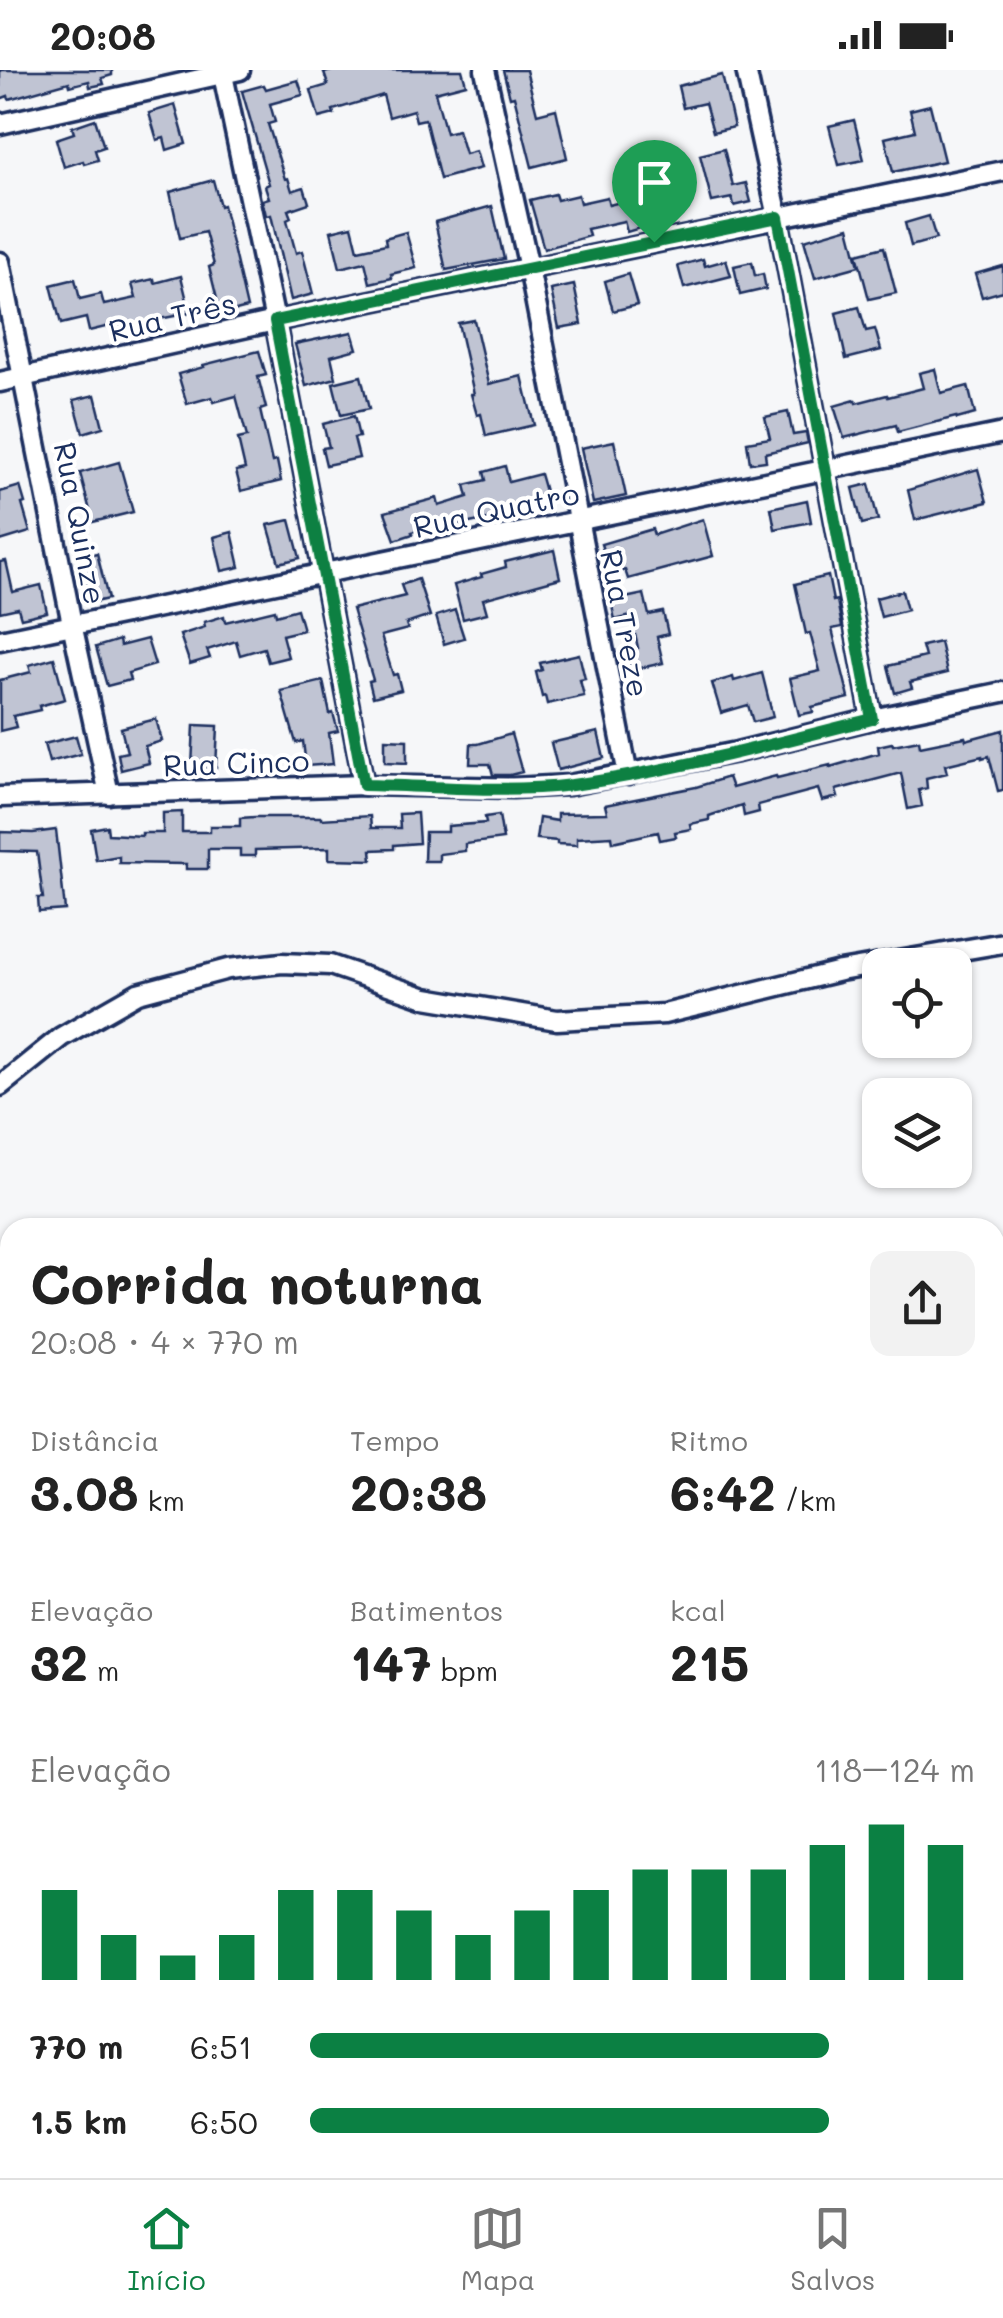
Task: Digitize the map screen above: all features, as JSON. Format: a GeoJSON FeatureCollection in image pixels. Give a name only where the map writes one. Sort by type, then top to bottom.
{"type":"FeatureCollection","features":[{"type":"Feature","properties":{"kind":"street","name":"Rua Treze"},"geometry":{"type":"LineString","coordinates":[[485,70],[529,268],[628,776]]}},
{"type":"Feature","properties":{"kind":"street"},"geometry":{"type":"LineString","coordinates":[[746,70],[778,217],[872,719]]}},
{"type":"Feature","properties":{"kind":"street"},"geometry":{"type":"LineString","coordinates":[[0,124],[229,71],[364,785]]}},
{"type":"Feature","properties":{"kind":"street","name":"Rua Três"},"geometry":{"type":"LineString","coordinates":[[0,382],[275,321],[1003,171]]}},
{"type":"Feature","properties":{"kind":"street","name":"Rua Quinze"},"geometry":{"type":"LineString","coordinates":[[0,262],[108,794]]}},
{"type":"Feature","properties":{"kind":"street","name":"Rua Quatro"},"geometry":{"type":"LineString","coordinates":[[0,640],[1003,434]]}},
{"type":"Feature","properties":{"kind":"street","name":"Rua Cinco"},"geometry":{"type":"LineString","coordinates":[[0,798],[364,785],[569,785],[628,776],[1003,692]]}},
{"type":"Feature","properties":{"kind":"street"},"geometry":{"type":"LineString","coordinates":[[0,1086],[61,1036],[138,993],[228,969],[282,963],[330,965],[426,998],[557,1020],[664,1014],[840,971],[1003,943]]}},
{"type":"Feature","properties":{"kind":"building"},"geometry":{"type":"Polygon","coordinates":[[[0,70],[112,70],[112,75],[102,78],[104,84],[90,87],[89,81],[70,86],[69,82],[0,99],[0,70]]]}},
{"type":"Feature","properties":{"kind":"building"},"geometry":{"type":"Polygon","coordinates":[[[462,70],[466,84],[435,92],[446,133],[458,130],[465,154],[476,151],[481,168],[440,179],[425,119],[416,121],[413,110],[389,117],[383,95],[319,118],[311,90],[328,85],[324,73],[462,70]]]}},
{"type":"Feature","properties":{"kind":"building"},"geometry":{"type":"Polygon","coordinates":[[[503,70],[526,70],[537,114],[556,109],[567,158],[532,167],[514,96],[510,97],[503,70]]]}},
{"type":"Feature","properties":{"kind":"building"},"geometry":{"type":"Polygon","coordinates":[[[722,75],[734,127],[713,132],[705,103],[683,108],[678,86],[722,75]]]}},
{"type":"Feature","properties":{"kind":"building"},"geometry":{"type":"Polygon","coordinates":[[[298,80],[303,95],[270,104],[275,122],[268,124],[285,179],[288,178],[292,191],[304,187],[309,203],[288,210],[291,218],[287,220],[296,253],[302,251],[313,294],[291,300],[271,215],[266,216],[262,200],[269,198],[265,186],[269,184],[242,91],[298,80]]]}},
{"type":"Feature","properties":{"kind":"building"},"geometry":{"type":"Polygon","coordinates":[[[175,105],[186,144],[167,150],[164,138],[157,140],[149,113],[175,105]]]}},
{"type":"Feature","properties":{"kind":"building"},"geometry":{"type":"Polygon","coordinates":[[[930,105],[944,161],[893,172],[885,138],[915,131],[910,110],[930,105]]]}},
{"type":"Feature","properties":{"kind":"building"},"geometry":{"type":"Polygon","coordinates":[[[95,119],[104,147],[95,150],[98,160],[64,167],[56,139],[74,133],[72,127],[95,119]]]}},
{"type":"Feature","properties":{"kind":"building"},"geometry":{"type":"Polygon","coordinates":[[[854,120],[864,160],[839,165],[829,126],[854,120]]]}},
{"type":"Feature","properties":{"kind":"building"},"geometry":{"type":"Polygon","coordinates":[[[724,149],[733,186],[746,183],[751,202],[734,206],[732,198],[712,202],[700,155],[724,149]]]}},
{"type":"Feature","properties":{"kind":"building"},"geometry":{"type":"Polygon","coordinates":[[[678,171],[688,205],[664,212],[666,220],[627,232],[624,221],[587,229],[589,236],[544,249],[530,200],[555,194],[557,200],[578,195],[580,203],[607,197],[609,205],[640,197],[638,188],[659,183],[657,177],[678,171]]]}},
{"type":"Feature","properties":{"kind":"building"},"geometry":{"type":"Polygon","coordinates":[[[213,180],[220,206],[223,205],[247,308],[221,315],[205,232],[180,238],[170,192],[213,180]]]}},
{"type":"Feature","properties":{"kind":"building"},"geometry":{"type":"Polygon","coordinates":[[[492,206],[504,259],[446,270],[435,222],[492,206]]]}},
{"type":"Feature","properties":{"kind":"building"},"geometry":{"type":"Polygon","coordinates":[[[929,216],[936,239],[911,246],[905,223],[929,216]]]}},
{"type":"Feature","properties":{"kind":"building"},"geometry":{"type":"Polygon","coordinates":[[[352,226],[358,250],[386,244],[385,238],[406,232],[416,268],[370,283],[365,262],[340,268],[331,231],[352,226]]]}},
{"type":"Feature","properties":{"kind":"building"},"geometry":{"type":"Polygon","coordinates":[[[849,227],[859,266],[815,278],[804,240],[849,227]]]}},
{"type":"Feature","properties":{"kind":"building"},"geometry":{"type":"Polygon","coordinates":[[[884,247],[896,293],[869,299],[857,254],[884,247]]]}},
{"type":"Feature","properties":{"kind":"building"},"geometry":{"type":"Polygon","coordinates":[[[703,259],[705,266],[726,260],[731,276],[684,288],[678,266],[703,259]]]}},
{"type":"Feature","properties":{"kind":"building"},"geometry":{"type":"Polygon","coordinates":[[[752,262],[755,276],[763,274],[766,289],[740,295],[734,266],[752,262]]]}},
{"type":"Feature","properties":{"kind":"building"},"geometry":{"type":"Polygon","coordinates":[[[1003,266],[1003,291],[982,297],[975,274],[1003,266]]]}},
{"type":"Feature","properties":{"kind":"building"},"geometry":{"type":"Polygon","coordinates":[[[628,274],[637,305],[613,311],[605,281],[628,274]]]}},
{"type":"Feature","properties":{"kind":"building"},"geometry":{"type":"Polygon","coordinates":[[[181,276],[190,313],[139,323],[140,327],[120,332],[118,324],[89,331],[86,318],[61,324],[51,285],[75,279],[80,299],[101,294],[104,305],[136,298],[132,284],[181,276]]]}},
{"type":"Feature","properties":{"kind":"building"},"geometry":{"type":"Polygon","coordinates":[[[574,285],[582,324],[559,328],[551,290],[574,285]]]}},
{"type":"Feature","properties":{"kind":"building"},"geometry":{"type":"Polygon","coordinates":[[[859,307],[866,331],[875,329],[881,350],[846,359],[836,313],[859,307]]]}},
{"type":"Feature","properties":{"kind":"building"},"geometry":{"type":"Polygon","coordinates":[[[474,320],[489,384],[522,376],[534,425],[486,436],[471,394],[458,323],[474,320]]]}},
{"type":"Feature","properties":{"kind":"building"},"geometry":{"type":"Polygon","coordinates":[[[352,332],[357,349],[331,356],[336,378],[306,386],[295,344],[352,332]]]}},
{"type":"Feature","properties":{"kind":"building"},"geometry":{"type":"Polygon","coordinates":[[[259,351],[266,375],[258,377],[266,408],[260,410],[272,462],[277,461],[281,481],[241,491],[236,471],[245,469],[238,439],[247,437],[236,396],[187,404],[178,374],[259,351]]]}},
{"type":"Feature","properties":{"kind":"building"},"geometry":{"type":"Polygon","coordinates":[[[935,369],[941,393],[968,386],[975,414],[898,432],[896,425],[844,438],[834,406],[923,388],[919,373],[935,369]]]}},
{"type":"Feature","properties":{"kind":"building"},"geometry":{"type":"Polygon","coordinates":[[[361,376],[369,409],[341,415],[333,383],[361,376]]]}},
{"type":"Feature","properties":{"kind":"building"},"geometry":{"type":"Polygon","coordinates":[[[95,395],[103,427],[83,433],[74,400],[95,395]]]}},
{"type":"Feature","properties":{"kind":"building"},"geometry":{"type":"Polygon","coordinates":[[[788,412],[793,435],[806,433],[808,443],[765,453],[766,461],[750,463],[747,442],[770,438],[765,417],[788,412]]]}},
{"type":"Feature","properties":{"kind":"building"},"geometry":{"type":"Polygon","coordinates":[[[354,416],[359,458],[326,465],[322,448],[329,447],[323,424],[354,416]]]}},
{"type":"Feature","properties":{"kind":"building"},"geometry":{"type":"Polygon","coordinates":[[[614,441],[626,496],[593,503],[581,448],[614,441]]]}},
{"type":"Feature","properties":{"kind":"building"},"geometry":{"type":"Polygon","coordinates":[[[119,462],[133,512],[93,522],[80,473],[119,462]]]}},
{"type":"Feature","properties":{"kind":"building"},"geometry":{"type":"Polygon","coordinates":[[[505,466],[509,482],[540,474],[546,495],[493,510],[495,518],[459,525],[458,519],[395,540],[385,512],[437,498],[439,506],[468,497],[465,485],[486,480],[484,472],[505,466]]]}},
{"type":"Feature","properties":{"kind":"building"},"geometry":{"type":"Polygon","coordinates":[[[978,469],[987,502],[915,520],[908,490],[978,469]]]}},
{"type":"Feature","properties":{"kind":"building"},"geometry":{"type":"Polygon","coordinates":[[[869,484],[878,520],[862,524],[853,488],[869,484]]]}},
{"type":"Feature","properties":{"kind":"building"},"geometry":{"type":"Polygon","coordinates":[[[20,486],[30,532],[0,541],[0,492],[20,486]]]}},
{"type":"Feature","properties":{"kind":"building"},"geometry":{"type":"Polygon","coordinates":[[[807,500],[811,522],[775,529],[771,508],[807,500]]]}},
{"type":"Feature","properties":{"kind":"building"},"geometry":{"type":"Polygon","coordinates":[[[703,519],[713,556],[628,579],[625,570],[611,575],[601,544],[652,529],[654,535],[703,519]]]}},
{"type":"Feature","properties":{"kind":"building"},"geometry":{"type":"Polygon","coordinates":[[[290,520],[300,558],[279,563],[268,525],[290,520]]]}},
{"type":"Feature","properties":{"kind":"building"},"geometry":{"type":"Polygon","coordinates":[[[232,532],[240,567],[222,571],[214,537],[232,532]]]}},
{"type":"Feature","properties":{"kind":"building"},"geometry":{"type":"Polygon","coordinates":[[[554,550],[560,578],[483,599],[487,613],[463,619],[454,585],[506,567],[505,562],[554,550]]]}},
{"type":"Feature","properties":{"kind":"building"},"geometry":{"type":"Polygon","coordinates":[[[97,553],[108,599],[90,603],[79,557],[97,553]]]}},
{"type":"Feature","properties":{"kind":"building"},"geometry":{"type":"Polygon","coordinates":[[[6,561],[13,592],[41,585],[47,612],[21,618],[18,608],[0,612],[0,562],[6,561]]]}},
{"type":"Feature","properties":{"kind":"building"},"geometry":{"type":"Polygon","coordinates":[[[828,576],[842,627],[832,629],[849,698],[812,707],[813,712],[799,715],[790,678],[820,671],[810,633],[806,634],[795,584],[828,576]]]}},
{"type":"Feature","properties":{"kind":"building"},"geometry":{"type":"Polygon","coordinates":[[[418,579],[430,616],[406,624],[408,629],[381,636],[401,690],[373,697],[369,681],[373,680],[352,609],[405,596],[401,585],[418,579]]]}},
{"type":"Feature","properties":{"kind":"building"},"geometry":{"type":"Polygon","coordinates":[[[902,591],[907,610],[881,617],[876,598],[902,591]]]}},
{"type":"Feature","properties":{"kind":"building"},"geometry":{"type":"Polygon","coordinates":[[[644,594],[649,615],[663,612],[668,634],[657,637],[663,663],[631,670],[627,650],[638,648],[631,616],[615,620],[611,601],[644,594]]]}},
{"type":"Feature","properties":{"kind":"building"},"geometry":{"type":"Polygon","coordinates":[[[297,609],[303,630],[282,635],[288,657],[268,662],[264,648],[240,655],[236,641],[207,650],[210,658],[190,664],[180,635],[205,627],[204,622],[224,616],[225,622],[297,609]]]}},
{"type":"Feature","properties":{"kind":"building"},"geometry":{"type":"Polygon","coordinates":[[[455,610],[464,638],[444,644],[436,616],[455,610]]]}},
{"type":"Feature","properties":{"kind":"building"},"geometry":{"type":"Polygon","coordinates":[[[147,639],[155,665],[128,673],[130,680],[107,686],[96,647],[119,640],[120,646],[147,639]]]}},
{"type":"Feature","properties":{"kind":"building"},"geometry":{"type":"Polygon","coordinates":[[[940,642],[947,673],[910,682],[912,688],[895,693],[888,666],[925,657],[922,646],[940,642]]]}},
{"type":"Feature","properties":{"kind":"building"},"geometry":{"type":"Polygon","coordinates":[[[579,654],[585,679],[580,680],[584,696],[547,704],[536,672],[542,670],[540,663],[579,654]]]}},
{"type":"Feature","properties":{"kind":"building"},"geometry":{"type":"Polygon","coordinates":[[[54,658],[65,699],[13,716],[16,727],[0,731],[0,680],[31,672],[29,665],[54,658]]]}},
{"type":"Feature","properties":{"kind":"building"},"geometry":{"type":"Polygon","coordinates":[[[762,673],[773,717],[753,722],[748,705],[721,713],[712,683],[762,673]]]}},
{"type":"Feature","properties":{"kind":"building"},"geometry":{"type":"Polygon","coordinates":[[[323,681],[338,731],[329,733],[333,764],[306,766],[303,741],[296,743],[281,691],[323,681]]]}},
{"type":"Feature","properties":{"kind":"building"},"geometry":{"type":"Polygon","coordinates":[[[156,719],[162,741],[145,746],[149,763],[121,770],[118,754],[127,752],[121,728],[156,719]]]}},
{"type":"Feature","properties":{"kind":"building"},"geometry":{"type":"Polygon","coordinates":[[[194,725],[218,726],[216,768],[192,767],[194,725]]]}},
{"type":"Feature","properties":{"kind":"building"},"geometry":{"type":"Polygon","coordinates":[[[1003,730],[1003,790],[998,791],[989,756],[982,756],[945,765],[947,773],[926,778],[927,788],[919,790],[922,806],[908,809],[901,773],[836,790],[838,797],[822,801],[818,789],[758,805],[759,812],[744,816],[742,805],[690,824],[691,829],[675,832],[676,837],[660,840],[658,832],[613,842],[612,836],[577,838],[577,845],[536,839],[539,818],[557,821],[557,814],[607,813],[605,805],[728,777],[732,788],[830,767],[879,753],[878,746],[892,743],[919,740],[920,746],[1003,730]]]}},
{"type":"Feature","properties":{"kind":"building"},"geometry":{"type":"Polygon","coordinates":[[[598,732],[604,758],[558,770],[551,743],[598,732]]]}},
{"type":"Feature","properties":{"kind":"building"},"geometry":{"type":"Polygon","coordinates":[[[511,734],[522,772],[493,775],[490,764],[470,764],[471,744],[511,734]]]}},
{"type":"Feature","properties":{"kind":"building"},"geometry":{"type":"Polygon","coordinates":[[[76,736],[81,754],[49,762],[44,744],[76,736]]]}},
{"type":"Feature","properties":{"kind":"building"},"geometry":{"type":"Polygon","coordinates":[[[385,739],[407,740],[407,763],[385,762],[385,739]]]}},
{"type":"Feature","properties":{"kind":"building"},"geometry":{"type":"Polygon","coordinates":[[[182,812],[182,832],[210,832],[210,826],[240,826],[240,818],[255,817],[370,816],[371,828],[400,828],[399,814],[417,813],[419,843],[371,850],[372,860],[329,859],[329,848],[255,850],[255,856],[240,856],[240,849],[208,849],[208,869],[186,869],[186,864],[119,863],[119,856],[96,860],[91,829],[107,826],[108,834],[142,836],[163,833],[163,813],[182,812]]]}},
{"type":"Feature","properties":{"kind":"building"},"geometry":{"type":"Polygon","coordinates":[[[499,815],[503,839],[465,844],[465,851],[439,854],[439,861],[424,861],[425,832],[448,832],[448,826],[486,823],[485,817],[499,815]]]}},
{"type":"Feature","properties":{"kind":"building"},"geometry":{"type":"Polygon","coordinates":[[[56,830],[65,910],[39,912],[38,898],[43,898],[37,852],[0,851],[0,832],[56,830]]]}},
{"type":"Feature","properties":{"kind":"route"},"geometry":{"type":"LineString","coordinates":[[778,217],[872,719],[628,776],[569,785],[364,785],[275,321],[654,242],[778,217]]}}]}
